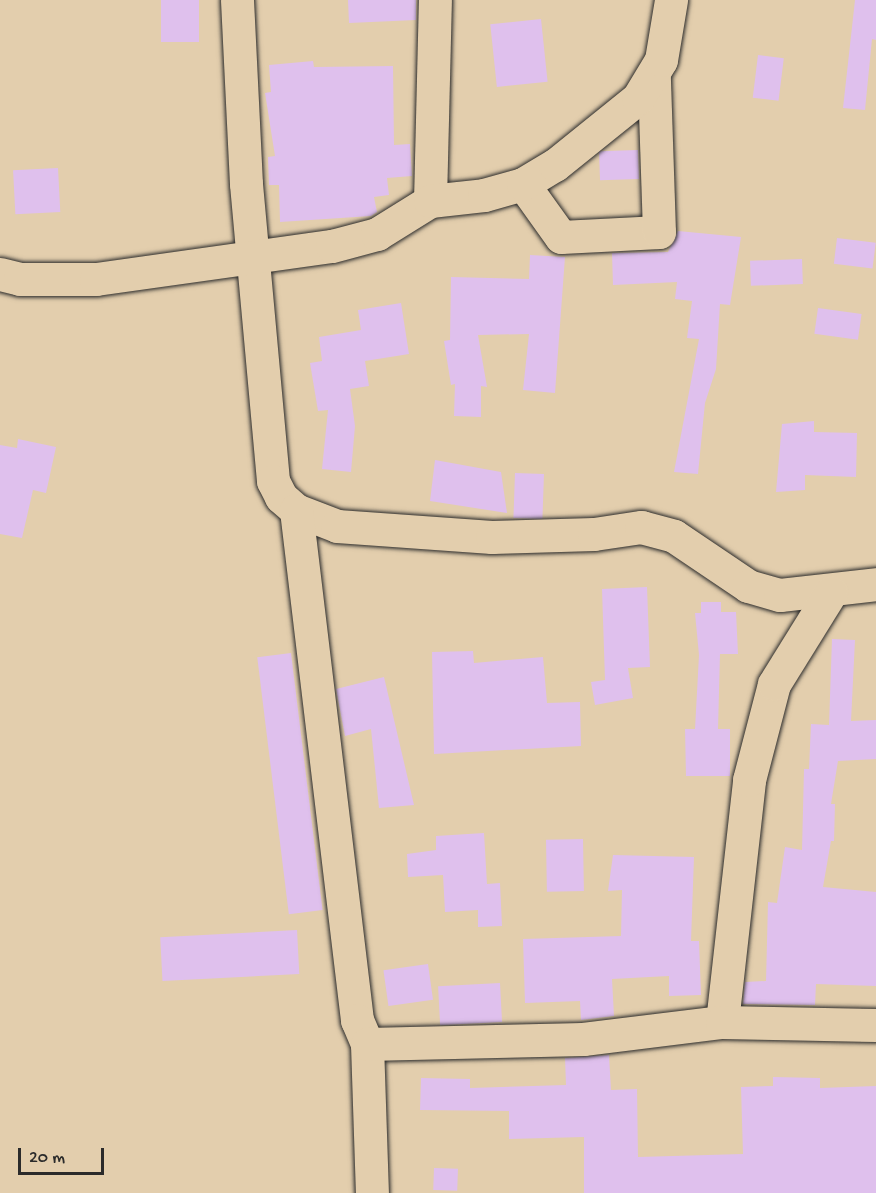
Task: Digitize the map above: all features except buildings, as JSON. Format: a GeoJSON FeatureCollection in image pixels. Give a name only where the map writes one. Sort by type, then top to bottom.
{"type":"FeatureCollection","features":[{"type":"Feature","properties":{"kind":"street"},"geometry":{"type":"LineString","coordinates":[[237,0],[246,184],[273,481],[281,497],[296,510],[337,526],[492,537],[594,534],[640,527],[674,536],[748,586],[780,595],[831,592],[876,584]]}},
{"type":"Feature","properties":{"kind":"street"},"geometry":{"type":"LineString","coordinates":[[430,201],[435,0]]}},
{"type":"Feature","properties":{"kind":"street"},"geometry":{"type":"LineString","coordinates":[[0,274],[20,279],[96,279],[332,246],[377,234],[430,201],[484,195],[523,184],[555,165],[638,98],[654,78],[661,60],[671,0]]}},
{"type":"Feature","properties":{"kind":"street"},"geometry":{"type":"LineString","coordinates":[[523,184],[561,237],[659,232],[654,78]]}},
{"type":"Feature","properties":{"kind":"street"},"geometry":{"type":"LineString","coordinates":[[296,510],[357,1020],[367,1044],[372,1193]]}},
{"type":"Feature","properties":{"kind":"street"},"geometry":{"type":"LineString","coordinates":[[722,1022],[749,780],[774,684],[831,592]]}},
{"type":"Feature","properties":{"kind":"street"},"geometry":{"type":"LineString","coordinates":[[367,1044],[583,1039],[722,1022],[876,1025]]}}]}
